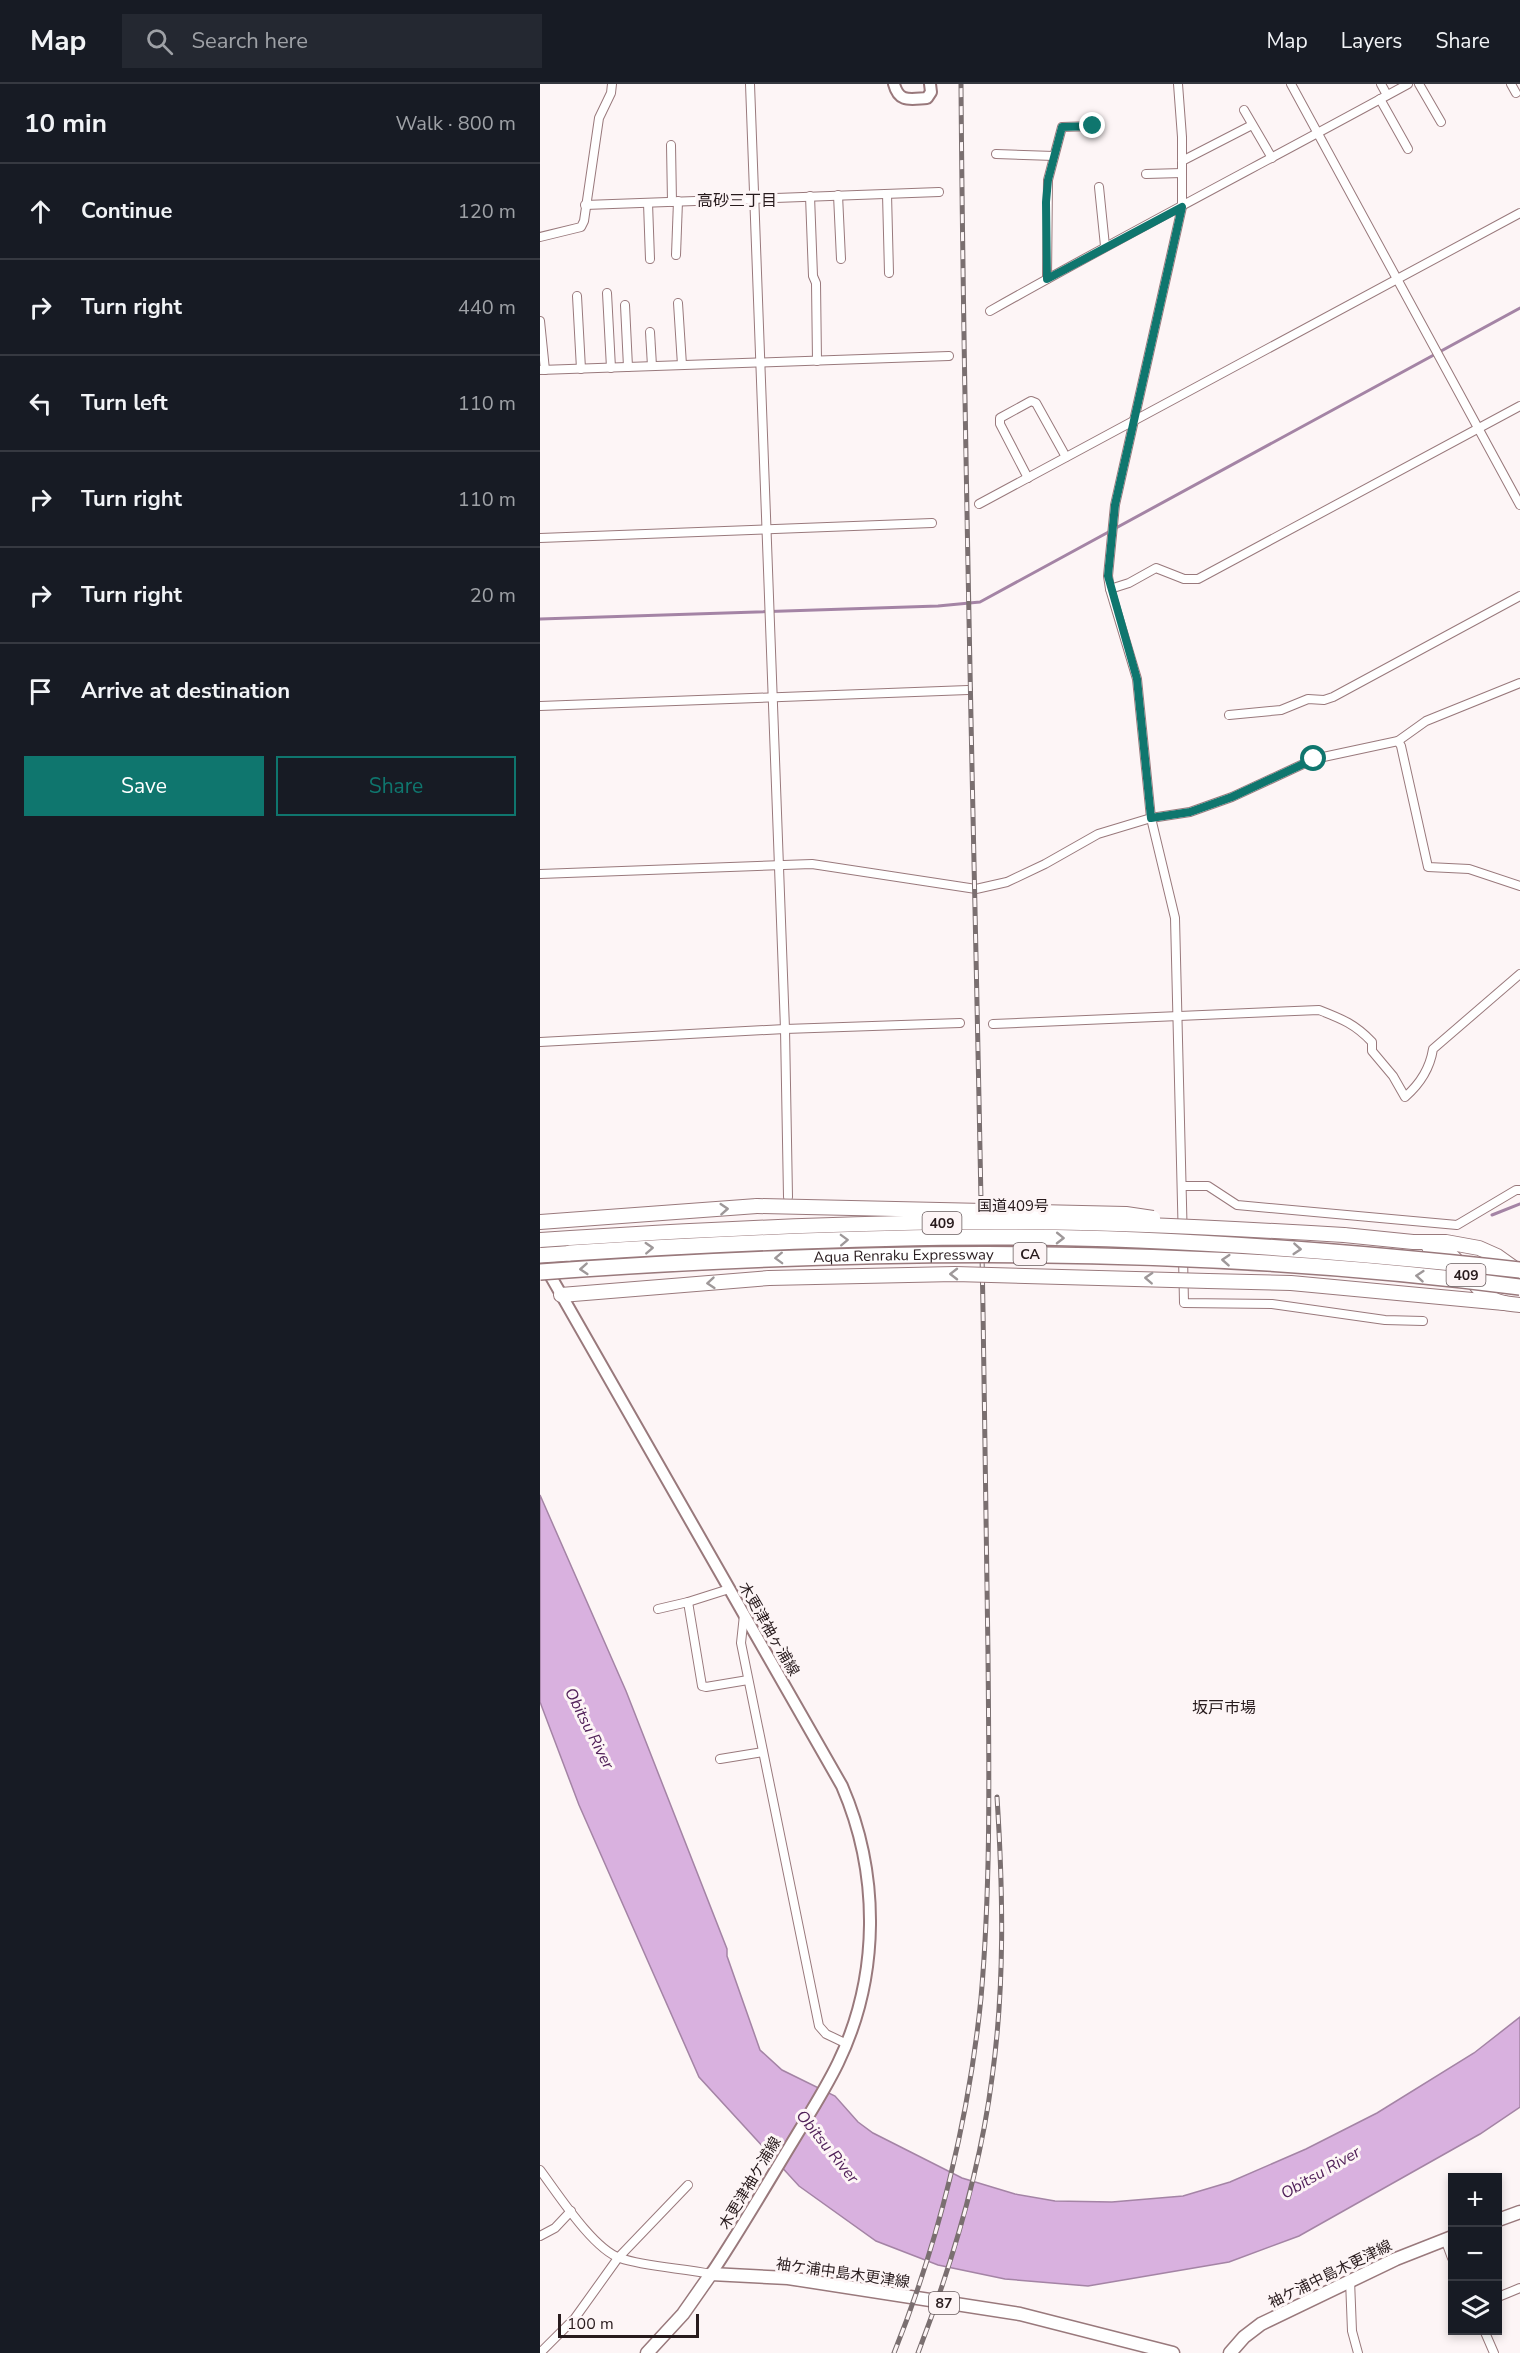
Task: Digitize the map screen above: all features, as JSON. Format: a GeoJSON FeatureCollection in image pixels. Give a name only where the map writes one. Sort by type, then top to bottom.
{"type":"FeatureCollection","features":[{"type":"Feature","properties":{"kind":"highway"},"geometry":{"type":"LineString","coordinates":[[540,1222],[757,1206],[1126,1214],[1212,1227]]}},
{"type":"Feature","properties":{"kind":"highway","name":"国道409号"},"geometry":{"type":"LineString","coordinates":[[540,1240],[695,1230],[862,1224],[1028,1222],[1212,1227],[1344,1235],[1413,1242],[1446,1242],[1479,1248],[1519,1270]]}},
{"type":"Feature","properties":{"kind":"highway","name":"Aqua Renraku Expressway"},"geometry":{"type":"LineString","coordinates":[[540,1256],[700,1245],[846,1240],[1083,1238],[1331,1251],[1519,1270]]}},
{"type":"Feature","properties":{"kind":"highway","name":"国道409号"},"geometry":{"type":"LineString","coordinates":[[1413,1242],[1445,1250],[1480,1290],[1492,1299],[1504,1304],[1520,1305]]}},
{"type":"Feature","properties":{"kind":"highway","name":"Aqua Renraku Expressway"},"geometry":{"type":"LineString","coordinates":[[540,1272],[701,1261],[996,1253],[1211,1259],[1326,1267],[1520,1287]]}},
{"type":"Feature","properties":{"kind":"highway"},"geometry":{"type":"LineString","coordinates":[[561,1295],[769,1278],[955,1274],[1291,1283],[1504,1304]]}},
{"type":"Feature","properties":{"kind":"main road"},"geometry":{"type":"LineString","coordinates":[[894,84],[899,96],[904,100],[927,98],[931,92],[930,84]]}},
{"type":"Feature","properties":{"kind":"main road","name":"木更津袖ヶ浦線"},"geometry":{"type":"LineString","coordinates":[[540,1256],[842,1786],[852,1809],[867,1875],[871,1902],[871,1925],[869,1959],[847,2043]]}},
{"type":"Feature","properties":{"kind":"main road","name":"木更津袖ケ浦線"},"geometry":{"type":"LineString","coordinates":[[711,2274],[827,2083],[847,2043]]}},
{"type":"Feature","properties":{"kind":"main road"},"geometry":{"type":"LineString","coordinates":[[1502,2218],[1520,2212]]}},
{"type":"Feature","properties":{"kind":"main road","name":"袖ケ浦中島木更津線"},"geometry":{"type":"LineString","coordinates":[[1230,2353],[1244,2337],[1261,2324],[1350,2280],[1448,2238]]}},
{"type":"Feature","properties":{"kind":"main road"},"geometry":{"type":"LineString","coordinates":[[647,2353],[683,2314],[711,2274]]}},
{"type":"Feature","properties":{"kind":"main road","name":"袖ケ浦中島木更津線"},"geometry":{"type":"LineString","coordinates":[[711,2274],[788,2278],[1020,2314],[1173,2353]]}},
{"type":"Feature","properties":{"kind":"street"},"geometry":{"type":"LineString","coordinates":[[540,237],[580,226],[584,221],[599,118],[611,93],[612,84]]}},
{"type":"Feature","properties":{"kind":"street"},"geometry":{"type":"LineString","coordinates":[[750,84],[785,1029],[788,1197]]}},
{"type":"Feature","properties":{"kind":"street"},"geometry":{"type":"LineString","coordinates":[[1178,84],[1182,207],[1115,505],[1108,576],[1137,679],[1151,818],[1175,918],[1184,1303],[1272,1304],[1385,1320],[1423,1321]]}},
{"type":"Feature","properties":{"kind":"street"},"geometry":{"type":"LineString","coordinates":[[1291,84],[1520,505]]}},
{"type":"Feature","properties":{"kind":"street"},"geometry":{"type":"LineString","coordinates":[[1381,84],[1384,97],[1408,149]]}},
{"type":"Feature","properties":{"kind":"street"},"geometry":{"type":"LineString","coordinates":[[990,311],[1105,246],[1182,207],[1408,84]]}},
{"type":"Feature","properties":{"kind":"street"},"geometry":{"type":"LineString","coordinates":[[1419,84],[1441,122]]}},
{"type":"Feature","properties":{"kind":"street"},"geometry":{"type":"LineString","coordinates":[[1511,84],[1516,93]]}},
{"type":"Feature","properties":{"kind":"street"},"geometry":{"type":"LineString","coordinates":[[1244,110],[1272,158]]}},
{"type":"Feature","properties":{"kind":"street"},"geometry":{"type":"LineString","coordinates":[[1182,161],[1252,125]]}},
{"type":"Feature","properties":{"kind":"street"},"geometry":{"type":"LineString","coordinates":[[1047,279],[1048,180],[1062,127],[1093,126]]}},
{"type":"Feature","properties":{"kind":"street"},"geometry":{"type":"LineString","coordinates":[[671,145],[676,255]]}},
{"type":"Feature","properties":{"kind":"street"},"geometry":{"type":"LineString","coordinates":[[996,154],[1054,156]]}},
{"type":"Feature","properties":{"kind":"street"},"geometry":{"type":"LineString","coordinates":[[1146,174],[1182,173]]}},
{"type":"Feature","properties":{"kind":"street"},"geometry":{"type":"LineString","coordinates":[[1100,186],[1105,246]]}},
{"type":"Feature","properties":{"kind":"street"},"geometry":{"type":"LineString","coordinates":[[585,206],[939,192]]}},
{"type":"Feature","properties":{"kind":"street"},"geometry":{"type":"LineString","coordinates":[[887,194],[889,273]]}},
{"type":"Feature","properties":{"kind":"street"},"geometry":{"type":"LineString","coordinates":[[838,195],[841,259]]}},
{"type":"Feature","properties":{"kind":"street"},"geometry":{"type":"LineString","coordinates":[[810,196],[813,276],[816,283],[817,361]]}},
{"type":"Feature","properties":{"kind":"street"},"geometry":{"type":"LineString","coordinates":[[648,203],[650,259]]}},
{"type":"Feature","properties":{"kind":"street"},"geometry":{"type":"LineString","coordinates":[[979,504],[1520,213]]}},
{"type":"Feature","properties":{"kind":"street"},"geometry":{"type":"LineString","coordinates":[[608,293],[611,368]]}},
{"type":"Feature","properties":{"kind":"street"},"geometry":{"type":"LineString","coordinates":[[577,296],[581,369]]}},
{"type":"Feature","properties":{"kind":"street"},"geometry":{"type":"LineString","coordinates":[[678,303],[682,365]]}},
{"type":"Feature","properties":{"kind":"street"},"geometry":{"type":"LineString","coordinates":[[626,305],[628,367]]}},
{"type":"Feature","properties":{"kind":"street"},"geometry":{"type":"LineString","coordinates":[[540,321],[542,370],[949,356]]}},
{"type":"Feature","properties":{"kind":"street"},"geometry":{"type":"LineString","coordinates":[[650,332],[652,366]]}},
{"type":"Feature","properties":{"kind":"street"},"geometry":{"type":"LineString","coordinates":[[1028,477],[1000,424],[1000,418],[1031,401],[1036,403],[1066,457]]}},
{"type":"Feature","properties":{"kind":"street"},"geometry":{"type":"LineString","coordinates":[[1110,589],[1129,583],[1156,568],[1184,579],[1198,579],[1520,406]]}},
{"type":"Feature","properties":{"kind":"street"},"geometry":{"type":"LineString","coordinates":[[540,538],[932,523]]}},
{"type":"Feature","properties":{"kind":"street"},"geometry":{"type":"LineString","coordinates":[[1229,715],[1281,710],[1308,699],[1324,700],[1333,697],[1520,596]]}},
{"type":"Feature","properties":{"kind":"street"},"geometry":{"type":"LineString","coordinates":[[540,874],[812,864],[976,889],[988,888],[1007,882],[1045,864],[1098,834],[1151,818],[1190,812],[1232,797],[1314,759],[1398,741],[1426,721],[1520,683]]}},
{"type":"Feature","properties":{"kind":"street"},"geometry":{"type":"LineString","coordinates":[[540,706],[968,690]]}},
{"type":"Feature","properties":{"kind":"street"},"geometry":{"type":"LineString","coordinates":[[1398,741],[1428,867],[1469,869],[1520,886]]}},
{"type":"Feature","properties":{"kind":"street"},"geometry":{"type":"LineString","coordinates":[[993,1024],[1319,1011],[1350,1022],[1365,1035],[1371,1042],[1372,1051],[1393,1076],[1406,1097],[1422,1079],[1431,1060],[1433,1049],[1520,974]]}},
{"type":"Feature","properties":{"kind":"street"},"geometry":{"type":"LineString","coordinates":[[540,1042],[785,1029],[960,1023]]}},
{"type":"Feature","properties":{"kind":"street"},"geometry":{"type":"LineString","coordinates":[[1182,1186],[1208,1186],[1237,1205],[1458,1225],[1516,1190],[1520,1190]]}},
{"type":"Feature","properties":{"kind":"street"},"geometry":{"type":"LineString","coordinates":[[658,1609],[729,1589]]}},
{"type":"Feature","properties":{"kind":"street"},"geometry":{"type":"LineString","coordinates":[[688,1602],[702,1686],[748,1680]]}},
{"type":"Feature","properties":{"kind":"street"},"geometry":{"type":"LineString","coordinates":[[744,1615],[741,1644],[819,2026],[826,2034],[847,2043]]}},
{"type":"Feature","properties":{"kind":"street"},"geometry":{"type":"LineString","coordinates":[[720,1759],[763,1752]]}},
{"type":"Feature","properties":{"kind":"street"},"geometry":{"type":"LineString","coordinates":[[540,2170],[602,2248],[618,2258],[711,2274]]}},
{"type":"Feature","properties":{"kind":"street"},"geometry":{"type":"LineString","coordinates":[[540,2353],[575,2318],[618,2258],[688,2185]]}},
{"type":"Feature","properties":{"kind":"street"},"geometry":{"type":"LineString","coordinates":[[540,2236],[555,2228],[571,2211]]}},
{"type":"Feature","properties":{"kind":"street"},"geometry":{"type":"LineString","coordinates":[[1350,2280],[1352,2331],[1358,2353]]}},
{"type":"Feature","properties":{"kind":"street"},"geometry":{"type":"LineString","coordinates":[[1502,2295],[1520,2288]]}},
{"type":"Feature","properties":{"kind":"street"},"geometry":{"type":"LineString","coordinates":[[1486,2335],[1494,2353]]}},
{"type":"Feature","properties":{"kind":"water","name":"Obitsu River"},"geometry":{"type":"Polygon","coordinates":[[[540,1495],[626,1691],[727,1949],[727,1956],[760,2050],[782,2070],[835,2096],[858,2122],[873,2133],[962,2178],[1015,2194],[1055,2201],[1112,2202],[1183,2196],[1230,2182],[1306,2149],[1377,2113],[1474,2053],[1520,2017],[1520,2107],[1480,2134],[1299,2236],[1229,2262],[1088,2286],[1005,2279],[938,2265],[876,2241],[799,2186],[699,2077],[579,1805],[540,1702],[540,1495]]]}},
{"type":"Feature","properties":{"kind":"waterway"},"geometry":{"type":"LineString","coordinates":[[540,619],[938,606],[980,602],[1520,308]]}},
{"type":"Feature","properties":{"kind":"waterway"},"geometry":{"type":"LineString","coordinates":[[1492,1215],[1520,1204]]}},
{"type":"Feature","properties":{"kind":"railway"},"geometry":{"type":"LineString","coordinates":[[894,2353],[938,2223],[969,2088],[981,1998],[988,1869],[984,1353],[967,544],[961,84]]}},
{"type":"Feature","properties":{"kind":"railway"},"geometry":{"type":"LineString","coordinates":[[918,2353],[963,2217],[980,2148],[992,2078],[999,2008],[1002,1938],[997,1797]]}},
{"type":"Feature","properties":{"kind":"district","name":"高砂三丁目"},"geometry":{"type":"Point","coordinates":[737,200]}},
{"type":"Feature","properties":{"kind":"district","name":"坂戸市場"},"geometry":{"type":"Point","coordinates":[1224,1707]}},
{"type":"Feature","properties":{"kind":"route"},"geometry":{"type":"LineString","coordinates":[[1093,126],[1062,127],[1048,180],[1047,279],[1105,246],[1182,207],[1115,505],[1108,576],[1137,679],[1151,818],[1190,812],[1232,797],[1314,759]]}}]}
